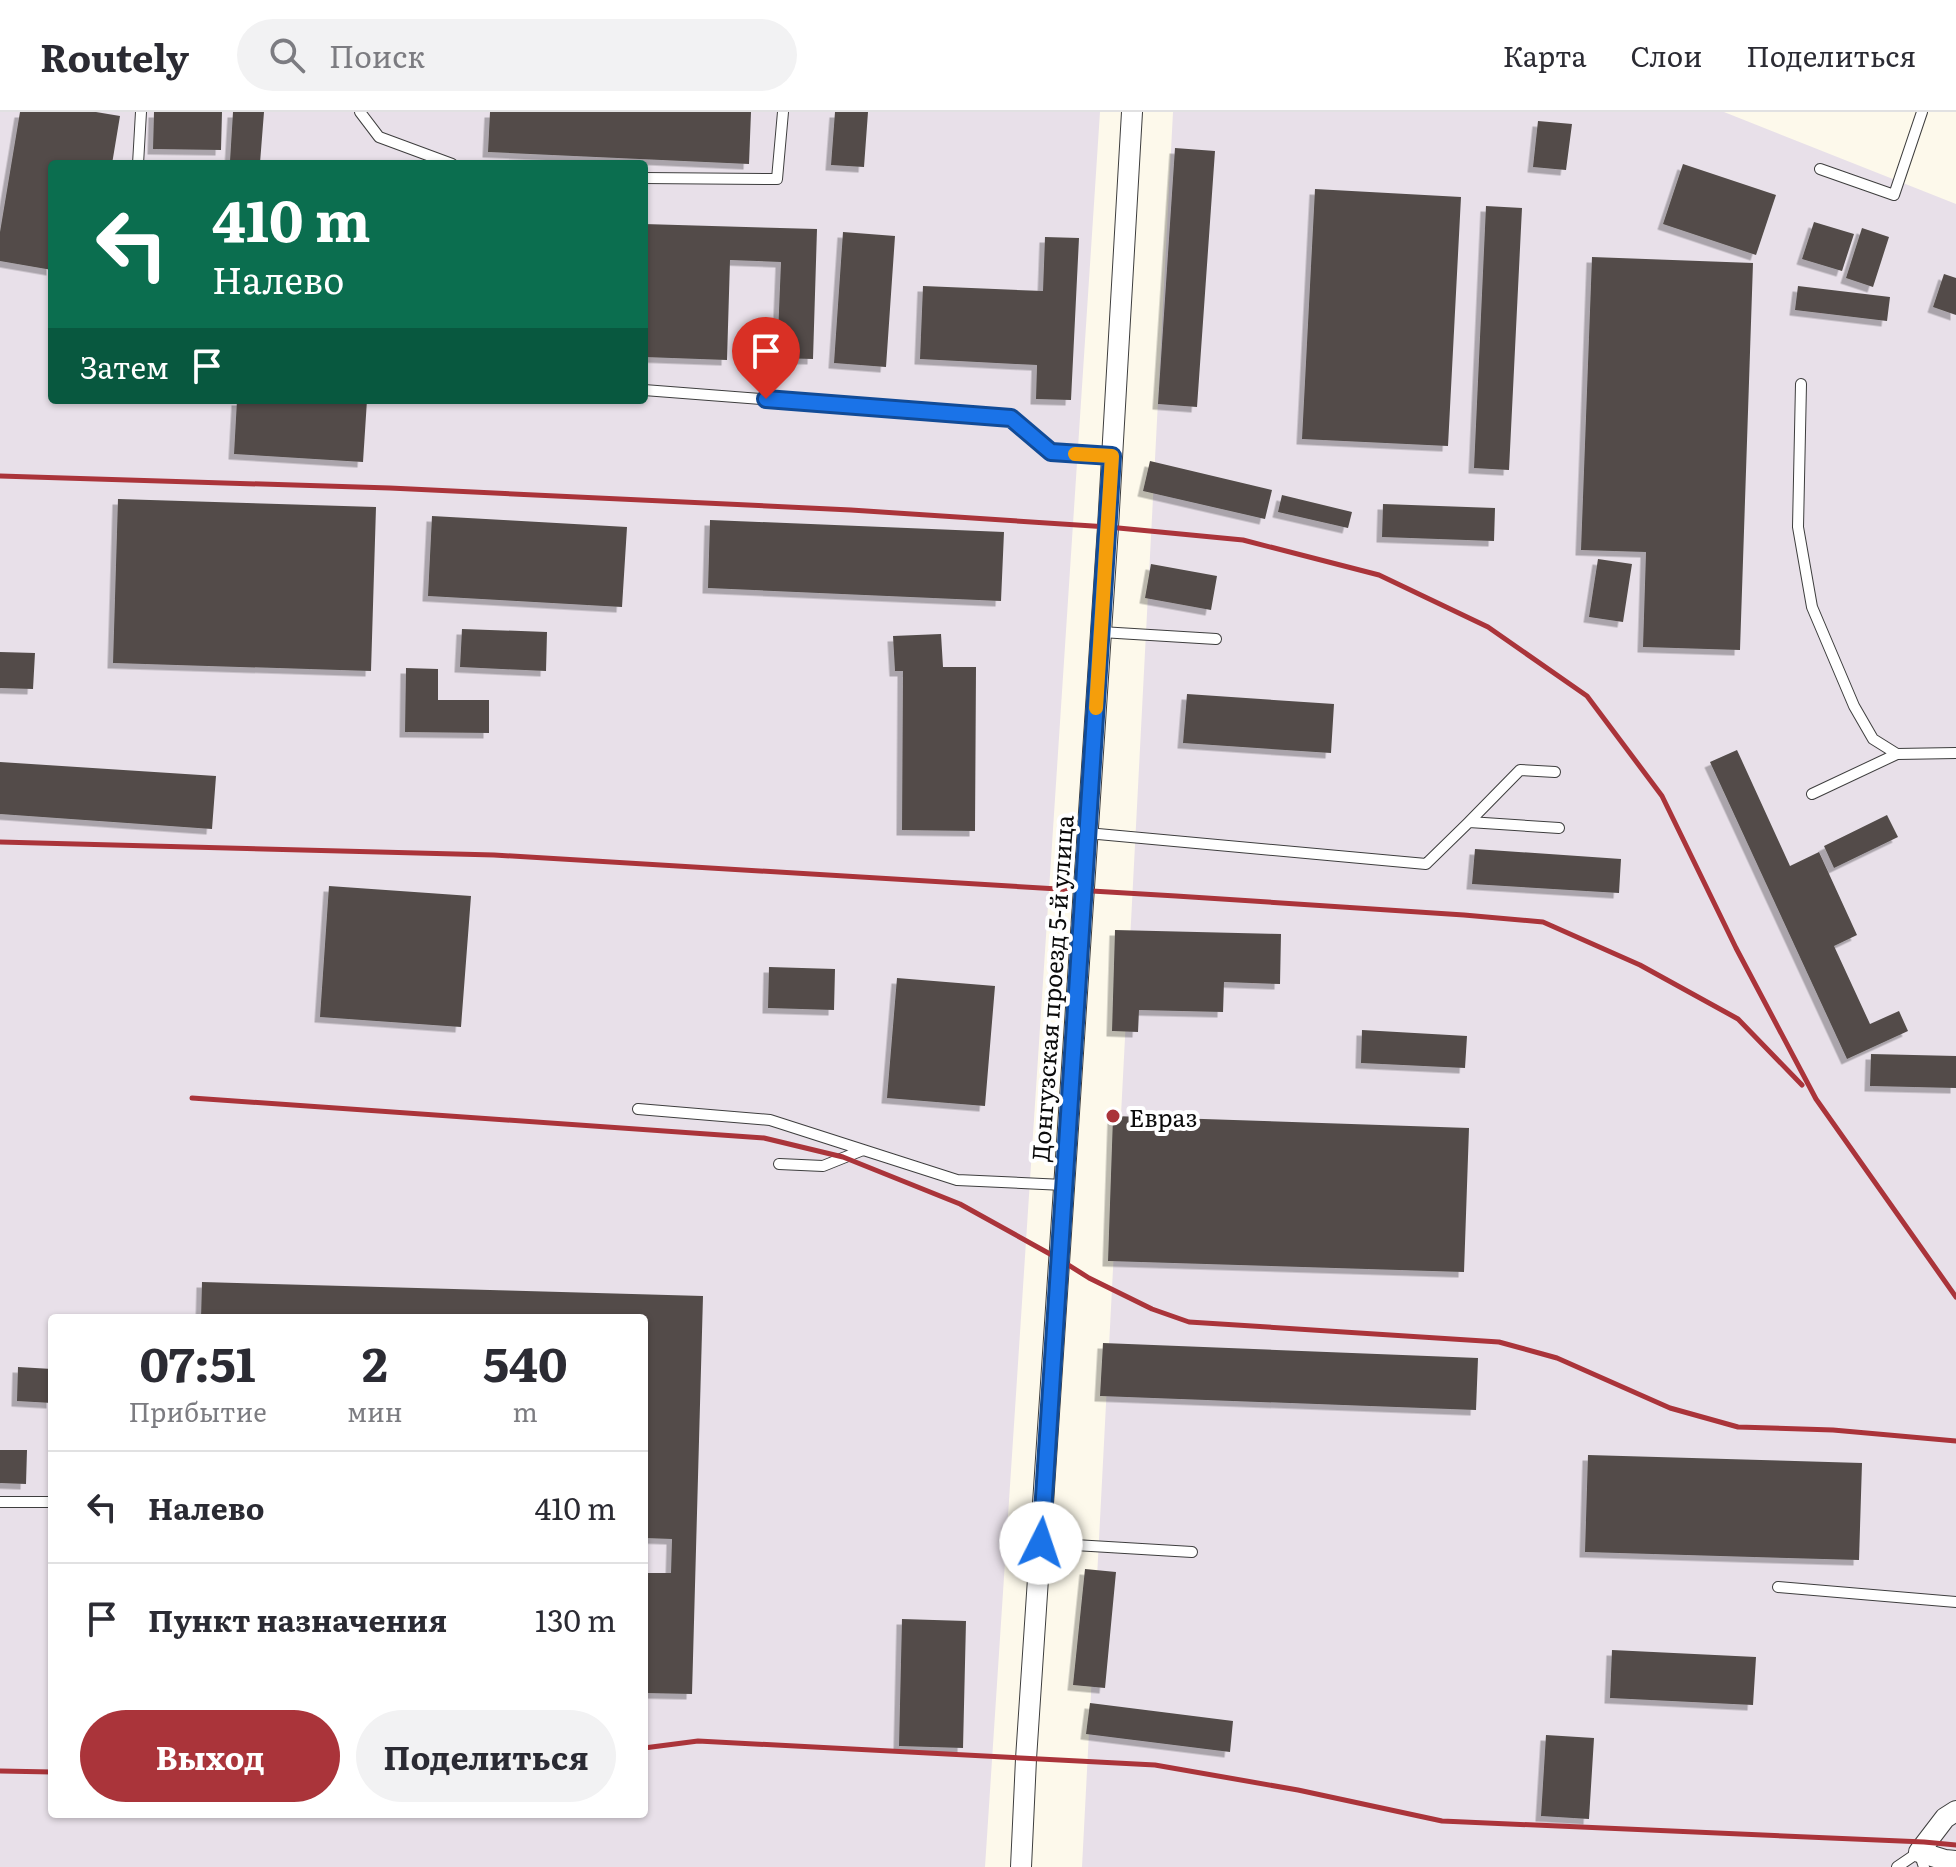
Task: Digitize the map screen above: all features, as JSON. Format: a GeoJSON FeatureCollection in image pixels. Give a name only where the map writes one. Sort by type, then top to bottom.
{"type":"FeatureCollection","features":[{"type":"Feature","properties":{"kind":"street","name":"Донгузская проезд 5-й улица"},"geometry":{"type":"LineString","coordinates":[[1021,1867],[1132,112]]}},
{"type":"Feature","properties":{"kind":"street"},"geometry":{"type":"LineString","coordinates":[[1956,1811],[1945,1818],[1921,1859],[1956,1861]]}},
{"type":"Feature","properties":{"kind":"lane"},"geometry":{"type":"LineString","coordinates":[[138,160],[141,112]]}},
{"type":"Feature","properties":{"kind":"lane"},"geometry":{"type":"LineString","coordinates":[[360,112],[379,137],[441,160]]}},
{"type":"Feature","properties":{"kind":"lane"},"geometry":{"type":"LineString","coordinates":[[648,178],[777,179],[783,112]]}},
{"type":"Feature","properties":{"kind":"lane"},"geometry":{"type":"LineString","coordinates":[[1820,169],[1894,195],[1922,112]]}},
{"type":"Feature","properties":{"kind":"lane"},"geometry":{"type":"LineString","coordinates":[[1801,384],[1798,527],[1812,607],[1854,706],[1873,739],[1897,754]]}},
{"type":"Feature","properties":{"kind":"lane"},"geometry":{"type":"LineString","coordinates":[[648,390],[1011,418],[1051,452],[1112,456]]}},
{"type":"Feature","properties":{"kind":"lane"},"geometry":{"type":"LineString","coordinates":[[1101,632],[1216,639]]}},
{"type":"Feature","properties":{"kind":"lane"},"geometry":{"type":"LineString","coordinates":[[1812,794],[1897,754],[1956,753]]}},
{"type":"Feature","properties":{"kind":"lane"},"geometry":{"type":"LineString","coordinates":[[1087,833],[1426,864],[1520,770],[1555,772]]}},
{"type":"Feature","properties":{"kind":"lane"},"geometry":{"type":"LineString","coordinates":[[1469,822],[1559,828]]}},
{"type":"Feature","properties":{"kind":"lane"},"geometry":{"type":"LineString","coordinates":[[638,1109],[770,1120],[957,1180],[1064,1185]]}},
{"type":"Feature","properties":{"kind":"lane"},"geometry":{"type":"LineString","coordinates":[[779,1164],[823,1166],[863,1150]]}},
{"type":"Feature","properties":{"kind":"lane"},"geometry":{"type":"LineString","coordinates":[[0,1502],[48,1502]]}},
{"type":"Feature","properties":{"kind":"lane"},"geometry":{"type":"LineString","coordinates":[[1041,1543],[1192,1552]]}},
{"type":"Feature","properties":{"kind":"lane"},"geometry":{"type":"LineString","coordinates":[[1778,1587],[1956,1602]]}},
{"type":"Feature","properties":{"kind":"lane"},"geometry":{"type":"LineString","coordinates":[[1897,1867],[1921,1859]]}},
{"type":"Feature","properties":{"kind":"shaded area"},"geometry":{"type":"Polygon","coordinates":[[[0,112],[1100,112],[985,1867],[0,1867],[0,112]]]}},
{"type":"Feature","properties":{"kind":"shaded area"},"geometry":{"type":"Polygon","coordinates":[[[1173,112],[1724,112],[1956,204],[1956,1867],[1082,1867],[1173,112]]]}},
{"type":"Feature","properties":{"kind":"building"},"geometry":{"type":"Polygon","coordinates":[[[20,112],[96,112],[120,116],[113,160],[48,160],[48,269],[0,261],[0,232],[20,112]]]}},
{"type":"Feature","properties":{"kind":"building"},"geometry":{"type":"Polygon","coordinates":[[[154,112],[222,112],[221,150],[153,149],[154,112]]]}},
{"type":"Feature","properties":{"kind":"building"},"geometry":{"type":"Polygon","coordinates":[[[233,112],[264,112],[260,160],[230,160],[233,112]]]}},
{"type":"Feature","properties":{"kind":"building"},"geometry":{"type":"Polygon","coordinates":[[[490,112],[751,112],[749,164],[488,152],[490,112]]]}},
{"type":"Feature","properties":{"kind":"building"},"geometry":{"type":"Polygon","coordinates":[[[835,112],[868,112],[864,167],[831,165],[835,112]]]}},
{"type":"Feature","properties":{"kind":"building"},"geometry":{"type":"Polygon","coordinates":[[[1538,121],[1572,124],[1566,170],[1533,167],[1538,121]]]}},
{"type":"Feature","properties":{"kind":"building"},"geometry":{"type":"Polygon","coordinates":[[[1175,148],[1215,151],[1197,407],[1158,404],[1175,148]]]}},
{"type":"Feature","properties":{"kind":"building"},"geometry":{"type":"Polygon","coordinates":[[[1683,164],[1776,195],[1756,255],[1663,224],[1683,164]]]}},
{"type":"Feature","properties":{"kind":"building"},"geometry":{"type":"Polygon","coordinates":[[[1315,189],[1461,197],[1448,446],[1302,439],[1315,189]]]}},
{"type":"Feature","properties":{"kind":"building"},"geometry":{"type":"Polygon","coordinates":[[[1486,206],[1522,208],[1509,470],[1474,468],[1486,206]]]}},
{"type":"Feature","properties":{"kind":"building"},"geometry":{"type":"Polygon","coordinates":[[[1814,222],[1854,234],[1842,271],[1802,259],[1814,222]]]}},
{"type":"Feature","properties":{"kind":"building"},"geometry":{"type":"Polygon","coordinates":[[[648,224],[817,229],[813,359],[777,358],[781,262],[730,260],[727,360],[648,357],[648,224]]]}},
{"type":"Feature","properties":{"kind":"building"},"geometry":{"type":"Polygon","coordinates":[[[1862,228],[1889,237],[1873,287],[1846,278],[1862,228]]]}},
{"type":"Feature","properties":{"kind":"building"},"geometry":{"type":"Polygon","coordinates":[[[843,232],[895,236],[886,367],[834,363],[843,232]]]}},
{"type":"Feature","properties":{"kind":"building"},"geometry":{"type":"Polygon","coordinates":[[[1045,237],[1079,238],[1071,400],[1036,399],[1037,365],[920,359],[923,286],[1043,291],[1045,237]]]}},
{"type":"Feature","properties":{"kind":"building"},"geometry":{"type":"Polygon","coordinates":[[[1592,257],[1753,263],[1740,650],[1643,647],[1646,552],[1581,550],[1592,257]]]}},
{"type":"Feature","properties":{"kind":"building"},"geometry":{"type":"Polygon","coordinates":[[[1944,274],[1956,278],[1956,315],[1933,307],[1944,274]]]}},
{"type":"Feature","properties":{"kind":"building"},"geometry":{"type":"Polygon","coordinates":[[[1798,286],[1890,297],[1887,321],[1795,310],[1798,286]]]}},
{"type":"Feature","properties":{"kind":"building"},"geometry":{"type":"Polygon","coordinates":[[[237,404],[367,404],[363,462],[234,454],[237,404]]]}},
{"type":"Feature","properties":{"kind":"building"},"geometry":{"type":"Polygon","coordinates":[[[1150,461],[1272,490],[1265,519],[1143,491],[1150,461]]]}},
{"type":"Feature","properties":{"kind":"building"},"geometry":{"type":"Polygon","coordinates":[[[1282,495],[1352,512],[1348,528],[1278,512],[1282,495]]]}},
{"type":"Feature","properties":{"kind":"building"},"geometry":{"type":"Polygon","coordinates":[[[118,499],[376,507],[371,671],[113,663],[118,499]]]}},
{"type":"Feature","properties":{"kind":"building"},"geometry":{"type":"Polygon","coordinates":[[[1383,504],[1495,508],[1494,541],[1382,537],[1383,504]]]}},
{"type":"Feature","properties":{"kind":"building"},"geometry":{"type":"Polygon","coordinates":[[[432,516],[627,527],[622,607],[428,596],[432,516]]]}},
{"type":"Feature","properties":{"kind":"building"},"geometry":{"type":"Polygon","coordinates":[[[710,520],[1004,532],[1001,601],[708,588],[710,520]]]}},
{"type":"Feature","properties":{"kind":"building"},"geometry":{"type":"Polygon","coordinates":[[[1598,559],[1632,564],[1623,622],[1589,617],[1598,559]]]}},
{"type":"Feature","properties":{"kind":"building"},"geometry":{"type":"Polygon","coordinates":[[[1151,564],[1217,576],[1211,610],[1145,598],[1151,564]]]}},
{"type":"Feature","properties":{"kind":"building"},"geometry":{"type":"Polygon","coordinates":[[[462,629],[547,632],[546,671],[460,667],[462,629]]]}},
{"type":"Feature","properties":{"kind":"building"},"geometry":{"type":"Polygon","coordinates":[[[941,634],[943,667],[976,667],[975,831],[902,830],[903,671],[895,671],[893,636],[941,634]]]}},
{"type":"Feature","properties":{"kind":"building"},"geometry":{"type":"Polygon","coordinates":[[[0,652],[35,653],[33,689],[0,688],[0,652]]]}},
{"type":"Feature","properties":{"kind":"building"},"geometry":{"type":"Polygon","coordinates":[[[406,668],[438,669],[438,700],[489,700],[489,733],[405,732],[406,668]]]}},
{"type":"Feature","properties":{"kind":"building"},"geometry":{"type":"Polygon","coordinates":[[[1187,694],[1334,704],[1331,753],[1183,743],[1187,694]]]}},
{"type":"Feature","properties":{"kind":"building"},"geometry":{"type":"Polygon","coordinates":[[[1737,750],[1790,866],[1819,852],[1857,935],[1834,946],[1870,1024],[1899,1011],[1908,1031],[1847,1059],[1710,762],[1737,750]]]}},
{"type":"Feature","properties":{"kind":"building"},"geometry":{"type":"Polygon","coordinates":[[[0,762],[216,776],[212,829],[0,814],[0,762]]]}},
{"type":"Feature","properties":{"kind":"building"},"geometry":{"type":"Polygon","coordinates":[[[1887,815],[1898,837],[1834,868],[1824,846],[1887,815]]]}},
{"type":"Feature","properties":{"kind":"building"},"geometry":{"type":"Polygon","coordinates":[[[1475,849],[1621,859],[1619,893],[1472,884],[1475,849]]]}},
{"type":"Feature","properties":{"kind":"building"},"geometry":{"type":"Polygon","coordinates":[[[329,886],[471,896],[461,1027],[320,1017],[329,886]]]}},
{"type":"Feature","properties":{"kind":"building"},"geometry":{"type":"Polygon","coordinates":[[[1115,930],[1281,934],[1280,984],[1224,982],[1223,1012],[1139,1010],[1138,1032],[1112,1031],[1115,930]]]}},
{"type":"Feature","properties":{"kind":"building"},"geometry":{"type":"Polygon","coordinates":[[[769,967],[835,969],[834,1010],[768,1008],[769,967]]]}},
{"type":"Feature","properties":{"kind":"building"},"geometry":{"type":"Polygon","coordinates":[[[897,978],[995,986],[985,1106],[887,1098],[897,978]]]}},
{"type":"Feature","properties":{"kind":"building"},"geometry":{"type":"Polygon","coordinates":[[[1362,1030],[1467,1036],[1465,1068],[1361,1063],[1362,1030]]]}},
{"type":"Feature","properties":{"kind":"building"},"geometry":{"type":"Polygon","coordinates":[[[1871,1054],[1956,1056],[1956,1088],[1870,1086],[1871,1054]]]}},
{"type":"Feature","properties":{"kind":"building"},"geometry":{"type":"Polygon","coordinates":[[[1113,1116],[1469,1128],[1464,1272],[1108,1261],[1113,1116]]]}},
{"type":"Feature","properties":{"kind":"building"},"geometry":{"type":"Polygon","coordinates":[[[202,1282],[703,1296],[692,1694],[648,1693],[648,1573],[671,1573],[672,1539],[648,1538],[648,1314],[201,1314],[202,1282]]]}},
{"type":"Feature","properties":{"kind":"building"},"geometry":{"type":"Polygon","coordinates":[[[1103,1343],[1478,1358],[1476,1410],[1100,1396],[1103,1343]]]}},
{"type":"Feature","properties":{"kind":"building"},"geometry":{"type":"Polygon","coordinates":[[[18,1367],[48,1369],[48,1403],[17,1401],[18,1367]]]}},
{"type":"Feature","properties":{"kind":"building"},"geometry":{"type":"Polygon","coordinates":[[[0,1450],[27,1450],[26,1484],[0,1483],[0,1450]]]}},
{"type":"Feature","properties":{"kind":"building"},"geometry":{"type":"Polygon","coordinates":[[[1588,1455],[1862,1463],[1859,1560],[1585,1552],[1588,1455]]]}},
{"type":"Feature","properties":{"kind":"building"},"geometry":{"type":"Polygon","coordinates":[[[1085,1569],[1116,1572],[1105,1688],[1073,1685],[1085,1569]]]}},
{"type":"Feature","properties":{"kind":"building"},"geometry":{"type":"Polygon","coordinates":[[[902,1619],[966,1621],[963,1748],[899,1746],[902,1619]]]}},
{"type":"Feature","properties":{"kind":"building"},"geometry":{"type":"Polygon","coordinates":[[[1612,1650],[1756,1657],[1753,1705],[1610,1698],[1612,1650]]]}},
{"type":"Feature","properties":{"kind":"building"},"geometry":{"type":"Polygon","coordinates":[[[1090,1703],[1233,1721],[1230,1752],[1086,1734],[1090,1703]]]}},
{"type":"Feature","properties":{"kind":"building"},"geometry":{"type":"Polygon","coordinates":[[[1546,1735],[1594,1738],[1589,1819],[1541,1816],[1546,1735]]]}},
{"type":"Feature","properties":{"kind":"railway"},"geometry":{"type":"LineString","coordinates":[[0,476],[390,488],[851,510],[1108,527],[1243,540],[1379,575],[1488,627],[1587,696],[1662,796],[1736,948],[1816,1099],[1956,1297]]}},
{"type":"Feature","properties":{"kind":"railway"},"geometry":{"type":"LineString","coordinates":[[0,842],[494,855],[1176,896],[1543,922],[1640,965],[1738,1019],[1802,1085]]}},
{"type":"Feature","properties":{"kind":"railway"},"geometry":{"type":"LineString","coordinates":[[192,1098],[764,1138],[843,1157],[960,1204],[1089,1278],[1152,1309],[1189,1322],[1499,1342],[1557,1358],[1670,1408],[1738,1427],[1833,1430],[1956,1441]]}},
{"type":"Feature","properties":{"kind":"railway"},"geometry":{"type":"LineString","coordinates":[[648,1747],[698,1741],[1155,1765],[1298,1790],[1442,1821],[1956,1845]]}},
{"type":"Feature","properties":{"kind":"railway"},"geometry":{"type":"LineString","coordinates":[[0,1771],[48,1772]]}},
{"type":"Feature","properties":{"kind":"slow traffic"},"geometry":{"type":"LineString","coordinates":[[1075,454],[1112,456],[1096,708]]}},
{"type":"Feature","properties":{"kind":"place","name":"Евраз"},"geometry":{"type":"Point","coordinates":[1113,1116]}},
{"type":"Feature","properties":{"kind":"route"},"geometry":{"type":"LineString","coordinates":[[766,399],[1011,418],[1051,452],[1112,456],[1041,1543]]}}]}
